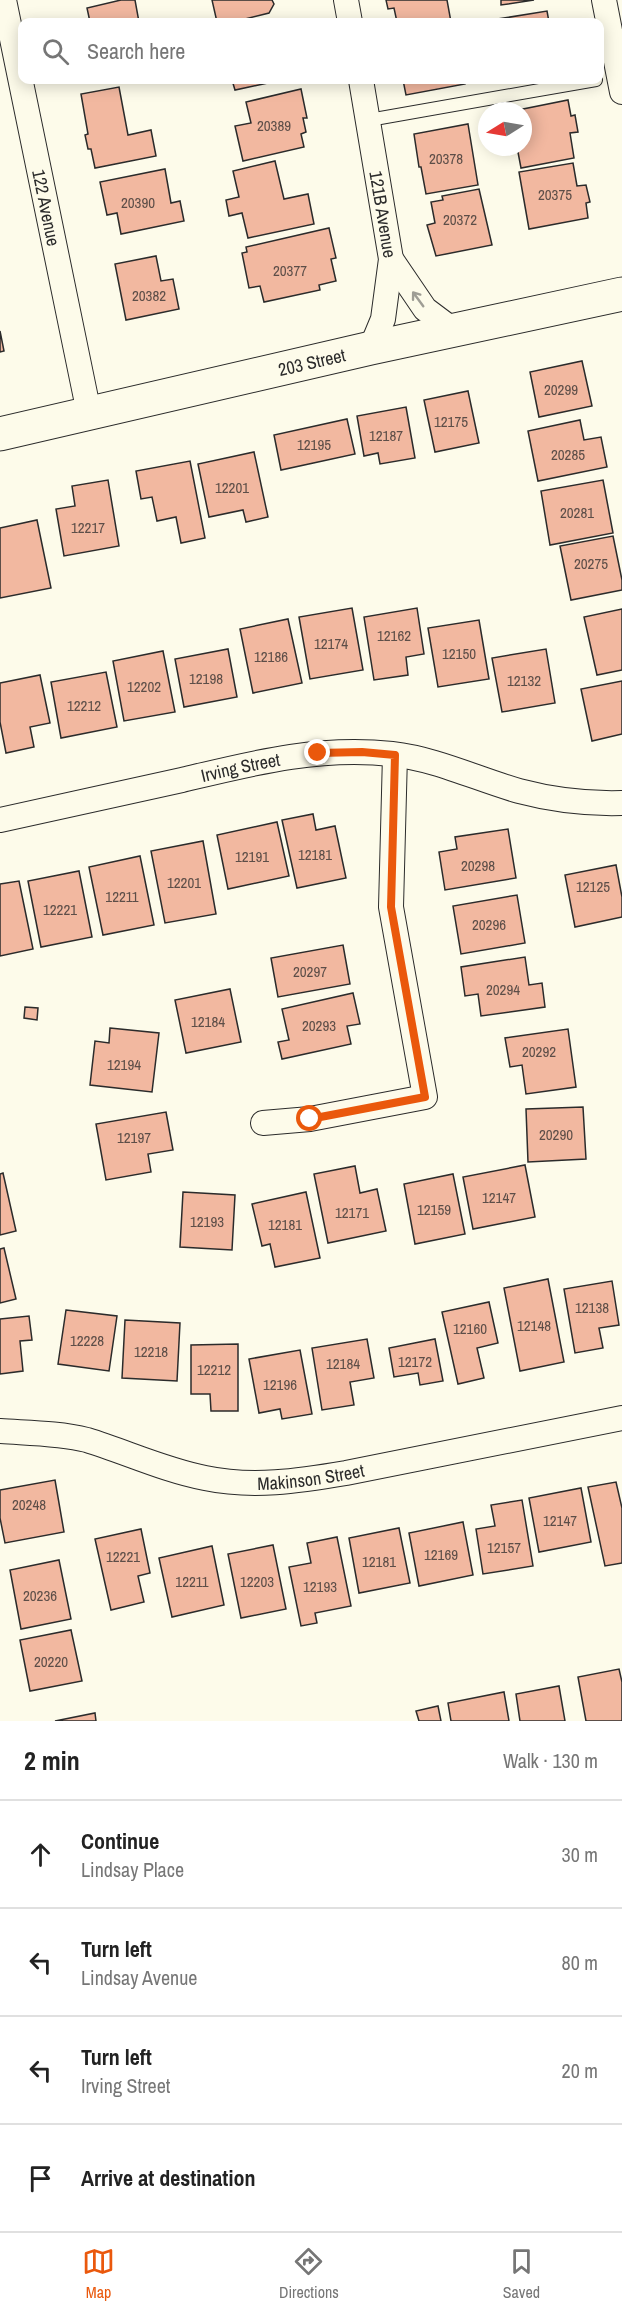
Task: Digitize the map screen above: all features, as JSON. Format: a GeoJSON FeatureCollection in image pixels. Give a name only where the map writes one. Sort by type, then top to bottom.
{"type":"FeatureCollection","features":[{"type":"Feature","properties":{"kind":"main road","name":"203 Street"},"geometry":{"type":"LineString","coordinates":[[0,434],[371,348],[622,294]]}},
{"type":"Feature","properties":{"kind":"street","name":"122 Avenue"},"geometry":{"type":"LineString","coordinates":[[4,0],[18,68]]}},
{"type":"Feature","properties":{"kind":"street"},"geometry":{"type":"LineString","coordinates":[[346,0],[349,18]]}},
{"type":"Feature","properties":{"kind":"street"},"geometry":{"type":"LineString","coordinates":[[604,0],[612,80]]}},
{"type":"Feature","properties":{"kind":"street","name":"122 Avenue"},"geometry":{"type":"LineString","coordinates":[[21,84],[89,413]]}},
{"type":"Feature","properties":{"kind":"street","name":"121B Avenue"},"geometry":{"type":"LineString","coordinates":[[362,84],[391,259],[383,319],[371,348]]}},
{"type":"Feature","properties":{"kind":"street"},"geometry":{"type":"LineString","coordinates":[[391,259],[425,309],[453,330]]}},
{"type":"Feature","properties":{"kind":"street","name":"Irving Street"},"geometry":{"type":"LineString","coordinates":[[0,820],[295,755],[339,752],[395,755],[446,767],[545,798],[574,802],[622,803]]}},
{"type":"Feature","properties":{"kind":"street"},"geometry":{"type":"LineString","coordinates":[[263,1123],[310,1119],[425,1097],[391,907],[395,755]]}},
{"type":"Feature","properties":{"kind":"street","name":"Makinson Street"},"geometry":{"type":"LineString","coordinates":[[0,1431],[84,1440],[204,1478],[264,1484],[346,1473],[622,1418]]}},
{"type":"Feature","properties":{"kind":"lane"},"geometry":{"type":"LineString","coordinates":[[369,120],[588,84]]}},
{"type":"Feature","properties":{"kind":"building"},"geometry":{"type":"Polygon","coordinates":[[[121,0],[135,0],[138,18],[89,18],[87,8],[121,0]]]}},
{"type":"Feature","properties":{"kind":"building"},"geometry":{"type":"Polygon","coordinates":[[[212,0],[272,0],[274,4],[269,13],[249,18],[216,18],[212,0]]]}},
{"type":"Feature","properties":{"kind":"building"},"geometry":{"type":"Polygon","coordinates":[[[386,0],[447,0],[450,18],[396,18],[394,8],[388,9],[386,0]]]}},
{"type":"Feature","properties":{"kind":"building"},"geometry":{"type":"Polygon","coordinates":[[[501,0],[534,0],[501,5],[501,0]]]}},
{"type":"Feature","properties":{"kind":"building"},"geometry":{"type":"Polygon","coordinates":[[[547,11],[548,18],[504,18],[547,11]]]}},
{"type":"Feature","properties":{"kind":"building"},"geometry":{"type":"Polygon","coordinates":[[[233,84],[263,84],[235,90],[233,84]]]}},
{"type":"Feature","properties":{"kind":"building"},"geometry":{"type":"Polygon","coordinates":[[[404,84],[465,84],[406,95],[404,84]]]}},
{"type":"Feature","properties":{"kind":"building"},"geometry":{"type":"Polygon","coordinates":[[[119,87],[128,135],[151,130],[156,156],[95,168],[85,135],[88,134],[81,94],[119,87]]]}},
{"type":"Feature","properties":{"kind":"building"},"geometry":{"type":"Polygon","coordinates":[[[301,89],[307,118],[303,118],[306,132],[301,134],[304,147],[243,161],[235,126],[251,123],[246,102],[301,89]]]}},
{"type":"Feature","properties":{"kind":"building"},"geometry":{"type":"Polygon","coordinates":[[[568,100],[571,116],[575,115],[578,132],[570,133],[574,158],[521,168],[519,156],[532,156],[532,107],[568,100]]]}},
{"type":"Feature","properties":{"kind":"building"},"geometry":{"type":"Polygon","coordinates":[[[468,124],[478,185],[426,194],[414,134],[468,124]]]}},
{"type":"Feature","properties":{"kind":"building"},"geometry":{"type":"Polygon","coordinates":[[[275,161],[284,199],[308,194],[314,224],[248,238],[242,213],[229,216],[226,200],[239,197],[233,171],[275,161]]]}},
{"type":"Feature","properties":{"kind":"building"},"geometry":{"type":"Polygon","coordinates":[[[573,163],[577,186],[586,185],[590,202],[586,203],[588,218],[529,229],[519,172],[573,163]]]}},
{"type":"Feature","properties":{"kind":"building"},"geometry":{"type":"Polygon","coordinates":[[[165,169],[171,203],[180,201],[184,221],[121,234],[117,213],[107,215],[100,182],[165,169]]]}},
{"type":"Feature","properties":{"kind":"building"},"geometry":{"type":"Polygon","coordinates":[[[479,189],[492,245],[436,256],[427,225],[435,223],[431,202],[443,200],[442,196],[479,189]]]}},
{"type":"Feature","properties":{"kind":"building"},"geometry":{"type":"Polygon","coordinates":[[[329,228],[336,258],[331,259],[336,281],[319,285],[320,290],[264,302],[260,286],[249,288],[242,253],[247,252],[246,247],[329,228]]]}},
{"type":"Feature","properties":{"kind":"building"},"geometry":{"type":"Polygon","coordinates":[[[156,256],[161,281],[173,279],[179,309],[126,320],[115,264],[156,256]]]}},
{"type":"Feature","properties":{"kind":"building"},"geometry":{"type":"Polygon","coordinates":[[[0,331],[4,351],[0,352],[0,331]]]}},
{"type":"Feature","properties":{"kind":"building"},"geometry":{"type":"Polygon","coordinates":[[[582,361],[592,406],[539,417],[530,372],[582,361]]]}},
{"type":"Feature","properties":{"kind":"building"},"geometry":{"type":"Polygon","coordinates":[[[468,391],[479,443],[435,452],[424,400],[468,391]]]}},
{"type":"Feature","properties":{"kind":"building"},"geometry":{"type":"Polygon","coordinates":[[[406,407],[415,458],[380,464],[378,453],[364,456],[357,416],[406,407]]]}},
{"type":"Feature","properties":{"kind":"building"},"geometry":{"type":"Polygon","coordinates":[[[347,419],[355,454],[281,470],[274,435],[347,419]]]}},
{"type":"Feature","properties":{"kind":"building"},"geometry":{"type":"Polygon","coordinates":[[[580,420],[584,440],[601,437],[607,467],[538,481],[528,431],[580,420]]]}},
{"type":"Feature","properties":{"kind":"building"},"geometry":{"type":"Polygon","coordinates":[[[254,452],[268,517],[246,522],[243,510],[209,517],[198,464],[254,452]]]}},
{"type":"Feature","properties":{"kind":"building"},"geometry":{"type":"Polygon","coordinates":[[[190,461],[205,538],[181,543],[176,517],[157,521],[152,497],[141,499],[136,471],[190,461]]]}},
{"type":"Feature","properties":{"kind":"building"},"geometry":{"type":"Polygon","coordinates":[[[108,480],[119,546],[64,556],[56,509],[75,506],[72,486],[108,480]]]}},
{"type":"Feature","properties":{"kind":"building"},"geometry":{"type":"Polygon","coordinates":[[[603,480],[613,533],[550,545],[541,491],[603,480]]]}},
{"type":"Feature","properties":{"kind":"building"},"geometry":{"type":"Polygon","coordinates":[[[37,520],[51,588],[0,598],[0,528],[37,520]]]}},
{"type":"Feature","properties":{"kind":"building"},"geometry":{"type":"Polygon","coordinates":[[[613,536],[622,590],[571,600],[560,546],[613,536]]]}},
{"type":"Feature","properties":{"kind":"building"},"geometry":{"type":"Polygon","coordinates":[[[352,608],[363,670],[310,679],[299,617],[352,608]]]}},
{"type":"Feature","properties":{"kind":"building"},"geometry":{"type":"Polygon","coordinates":[[[417,608],[424,654],[406,657],[408,675],[374,680],[364,617],[417,608]]]}},
{"type":"Feature","properties":{"kind":"building"},"geometry":{"type":"Polygon","coordinates":[[[622,609],[622,670],[597,675],[584,617],[622,609]]]}},
{"type":"Feature","properties":{"kind":"building"},"geometry":{"type":"Polygon","coordinates":[[[288,619],[302,683],[253,693],[240,629],[288,619]]]}},
{"type":"Feature","properties":{"kind":"building"},"geometry":{"type":"Polygon","coordinates":[[[479,620],[489,679],[438,687],[428,628],[479,620]]]}},
{"type":"Feature","properties":{"kind":"building"},"geometry":{"type":"Polygon","coordinates":[[[228,649],[237,697],[184,707],[175,659],[228,649]]]}},
{"type":"Feature","properties":{"kind":"building"},"geometry":{"type":"Polygon","coordinates":[[[546,649],[555,703],[502,712],[492,658],[546,649]]]}},
{"type":"Feature","properties":{"kind":"building"},"geometry":{"type":"Polygon","coordinates":[[[163,651],[175,712],[124,721],[113,661],[163,651]]]}},
{"type":"Feature","properties":{"kind":"building"},"geometry":{"type":"Polygon","coordinates":[[[106,672],[117,727],[61,738],[51,682],[106,672]]]}},
{"type":"Feature","properties":{"kind":"building"},"geometry":{"type":"Polygon","coordinates":[[[40,675],[50,723],[30,727],[34,747],[6,753],[0,722],[0,683],[40,675]]]}},
{"type":"Feature","properties":{"kind":"building"},"geometry":{"type":"Polygon","coordinates":[[[622,681],[622,734],[592,741],[581,689],[622,681]]]}},
{"type":"Feature","properties":{"kind":"building"},"geometry":{"type":"Polygon","coordinates":[[[313,814],[316,830],[335,826],[346,878],[297,888],[282,820],[313,814]]]}},
{"type":"Feature","properties":{"kind":"building"},"geometry":{"type":"Polygon","coordinates":[[[277,822],[289,876],[228,889],[217,835],[277,822]]]}},
{"type":"Feature","properties":{"kind":"building"},"geometry":{"type":"Polygon","coordinates":[[[508,829],[516,878],[445,890],[439,852],[457,849],[455,837],[508,829]]]}},
{"type":"Feature","properties":{"kind":"building"},"geometry":{"type":"Polygon","coordinates":[[[203,841],[216,914],[165,923],[151,851],[203,841]]]}},
{"type":"Feature","properties":{"kind":"building"},"geometry":{"type":"Polygon","coordinates":[[[140,856],[154,925],[103,935],[89,867],[140,856]]]}},
{"type":"Feature","properties":{"kind":"building"},"geometry":{"type":"Polygon","coordinates":[[[616,865],[622,897],[622,917],[575,927],[565,875],[616,865]]]}},
{"type":"Feature","properties":{"kind":"building"},"geometry":{"type":"Polygon","coordinates":[[[79,871],[92,937],[41,947],[28,881],[79,871]]]}},
{"type":"Feature","properties":{"kind":"building"},"geometry":{"type":"Polygon","coordinates":[[[19,881],[33,949],[0,956],[0,884],[19,881]]]}},
{"type":"Feature","properties":{"kind":"building"},"geometry":{"type":"Polygon","coordinates":[[[517,895],[525,943],[461,954],[453,906],[517,895]]]}},
{"type":"Feature","properties":{"kind":"building"},"geometry":{"type":"Polygon","coordinates":[[[343,945],[350,984],[278,997],[271,958],[343,945]]]}},
{"type":"Feature","properties":{"kind":"building"},"geometry":{"type":"Polygon","coordinates":[[[525,957],[529,985],[542,983],[545,1007],[481,1016],[478,994],[465,996],[461,967],[525,957]]]}},
{"type":"Feature","properties":{"kind":"building"},"geometry":{"type":"Polygon","coordinates":[[[230,989],[241,1042],[186,1053],[175,1000],[230,989]]]}},
{"type":"Feature","properties":{"kind":"building"},"geometry":{"type":"Polygon","coordinates":[[[353,993],[360,1024],[347,1026],[351,1044],[282,1059],[278,1042],[289,1040],[282,1009],[353,993]]]}},
{"type":"Feature","properties":{"kind":"building"},"geometry":{"type":"Polygon","coordinates":[[[25,1007],[38,1008],[37,1020],[24,1018],[25,1007]]]}},
{"type":"Feature","properties":{"kind":"building"},"geometry":{"type":"Polygon","coordinates":[[[110,1028],[159,1033],[152,1092],[90,1085],[95,1041],[109,1043],[110,1028]]]}},
{"type":"Feature","properties":{"kind":"building"},"geometry":{"type":"Polygon","coordinates":[[[568,1029],[576,1087],[526,1094],[522,1065],[510,1067],[505,1038],[568,1029]]]}},
{"type":"Feature","properties":{"kind":"building"},"geometry":{"type":"Polygon","coordinates":[[[583,1107],[586,1159],[528,1162],[526,1109],[583,1107]]]}},
{"type":"Feature","properties":{"kind":"building"},"geometry":{"type":"Polygon","coordinates":[[[166,1112],[173,1150],[148,1154],[151,1172],[106,1180],[96,1124],[166,1112]]]}},
{"type":"Feature","properties":{"kind":"building"},"geometry":{"type":"Polygon","coordinates":[[[525,1165],[535,1217],[473,1229],[463,1177],[525,1165]]]}},
{"type":"Feature","properties":{"kind":"building"},"geometry":{"type":"Polygon","coordinates":[[[355,1166],[360,1193],[377,1189],[386,1231],[328,1243],[314,1174],[355,1166]]]}},
{"type":"Feature","properties":{"kind":"building"},"geometry":{"type":"Polygon","coordinates":[[[3,1173],[16,1231],[0,1235],[0,1174],[3,1173]]]}},
{"type":"Feature","properties":{"kind":"building"},"geometry":{"type":"Polygon","coordinates":[[[453,1174],[465,1234],[415,1244],[404,1184],[453,1174]]]}},
{"type":"Feature","properties":{"kind":"building"},"geometry":{"type":"Polygon","coordinates":[[[183,1192],[235,1195],[232,1250],[180,1247],[183,1192]]]}},
{"type":"Feature","properties":{"kind":"building"},"geometry":{"type":"Polygon","coordinates":[[[306,1192],[320,1258],[275,1267],[270,1244],[262,1246],[252,1204],[306,1192]]]}},
{"type":"Feature","properties":{"kind":"building"},"geometry":{"type":"Polygon","coordinates":[[[4,1248],[16,1299],[0,1303],[0,1249],[4,1248]]]}},
{"type":"Feature","properties":{"kind":"building"},"geometry":{"type":"Polygon","coordinates":[[[548,1279],[564,1362],[520,1371],[504,1288],[548,1279]]]}},
{"type":"Feature","properties":{"kind":"building"},"geometry":{"type":"Polygon","coordinates":[[[612,1281],[619,1325],[599,1328],[603,1348],[575,1353],[564,1289],[612,1281]]]}},
{"type":"Feature","properties":{"kind":"building"},"geometry":{"type":"Polygon","coordinates":[[[489,1302],[498,1343],[477,1348],[484,1378],[458,1384],[442,1312],[489,1302]]]}},
{"type":"Feature","properties":{"kind":"building"},"geometry":{"type":"Polygon","coordinates":[[[66,1310],[117,1316],[109,1371],[58,1364],[66,1310]]]}},
{"type":"Feature","properties":{"kind":"building"},"geometry":{"type":"Polygon","coordinates":[[[29,1316],[32,1340],[20,1341],[23,1371],[0,1374],[0,1319],[29,1316]]]}},
{"type":"Feature","properties":{"kind":"building"},"geometry":{"type":"Polygon","coordinates":[[[125,1320],[180,1323],[177,1381],[122,1378],[125,1320]]]}},
{"type":"Feature","properties":{"kind":"building"},"geometry":{"type":"Polygon","coordinates":[[[367,1339],[374,1378],[350,1382],[354,1405],[322,1410],[312,1348],[367,1339]]]}},
{"type":"Feature","properties":{"kind":"building"},"geometry":{"type":"Polygon","coordinates":[[[435,1339],[443,1381],[420,1385],[418,1373],[394,1377],[389,1348],[435,1339]]]}},
{"type":"Feature","properties":{"kind":"building"},"geometry":{"type":"Polygon","coordinates":[[[238,1344],[238,1411],[211,1411],[210,1394],[191,1394],[191,1345],[238,1344]]]}},
{"type":"Feature","properties":{"kind":"building"},"geometry":{"type":"Polygon","coordinates":[[[300,1350],[312,1414],[282,1419],[280,1409],[259,1413],[249,1359],[300,1350]]]}},
{"type":"Feature","properties":{"kind":"building"},"geometry":{"type":"Polygon","coordinates":[[[55,1480],[64,1532],[5,1543],[0,1518],[0,1490],[55,1480]]]}},
{"type":"Feature","properties":{"kind":"building"},"geometry":{"type":"Polygon","coordinates":[[[616,1482],[622,1508],[622,1563],[605,1566],[588,1487],[616,1482]]]}},
{"type":"Feature","properties":{"kind":"building"},"geometry":{"type":"Polygon","coordinates":[[[581,1488],[591,1542],[539,1552],[529,1498],[581,1488]]]}},
{"type":"Feature","properties":{"kind":"building"},"geometry":{"type":"Polygon","coordinates":[[[522,1500],[533,1566],[483,1574],[476,1529],[495,1526],[491,1505],[522,1500]]]}},
{"type":"Feature","properties":{"kind":"building"},"geometry":{"type":"Polygon","coordinates":[[[463,1522],[473,1575],[419,1586],[409,1533],[463,1522]]]}},
{"type":"Feature","properties":{"kind":"building"},"geometry":{"type":"Polygon","coordinates":[[[399,1528],[410,1583],[359,1593],[349,1538],[399,1528]]]}},
{"type":"Feature","properties":{"kind":"building"},"geometry":{"type":"Polygon","coordinates":[[[141,1529],[150,1573],[138,1576],[144,1602],[111,1610],[95,1539],[141,1529]]]}},
{"type":"Feature","properties":{"kind":"building"},"geometry":{"type":"Polygon","coordinates":[[[337,1537],[351,1606],[315,1613],[317,1623],[301,1626],[289,1567],[311,1563],[307,1543],[337,1537]]]}},
{"type":"Feature","properties":{"kind":"building"},"geometry":{"type":"Polygon","coordinates":[[[273,1545],[286,1609],[241,1618],[228,1554],[273,1545]]]}},
{"type":"Feature","properties":{"kind":"building"},"geometry":{"type":"Polygon","coordinates":[[[212,1546],[224,1605],[172,1617],[159,1558],[212,1546]]]}},
{"type":"Feature","properties":{"kind":"building"},"geometry":{"type":"Polygon","coordinates":[[[59,1560],[71,1619],[21,1629],[10,1570],[59,1560]]]}},
{"type":"Feature","properties":{"kind":"building"},"geometry":{"type":"Polygon","coordinates":[[[71,1630],[82,1681],[30,1691],[20,1640],[71,1630]]]}},
{"type":"Feature","properties":{"kind":"building"},"geometry":{"type":"Polygon","coordinates":[[[619,1669],[622,1682],[622,1721],[586,1721],[578,1677],[619,1669]]]}},
{"type":"Feature","properties":{"kind":"building"},"geometry":{"type":"Polygon","coordinates":[[[559,1686],[565,1721],[520,1721],[516,1694],[559,1686]]]}},
{"type":"Feature","properties":{"kind":"building"},"geometry":{"type":"Polygon","coordinates":[[[504,1692],[509,1721],[451,1721],[448,1703],[504,1692]]]}},
{"type":"Feature","properties":{"kind":"building"},"geometry":{"type":"Polygon","coordinates":[[[438,1706],[441,1721],[419,1721],[416,1711],[438,1706]]]}},
{"type":"Feature","properties":{"kind":"building"},"geometry":{"type":"Polygon","coordinates":[[[95,1713],[96,1721],[55,1721],[95,1713]]]}},
{"type":"Feature","properties":{"kind":"route"},"geometry":{"type":"LineString","coordinates":[[310,1119],[425,1097],[391,907],[395,755],[362,752],[318,753]]}}]}
